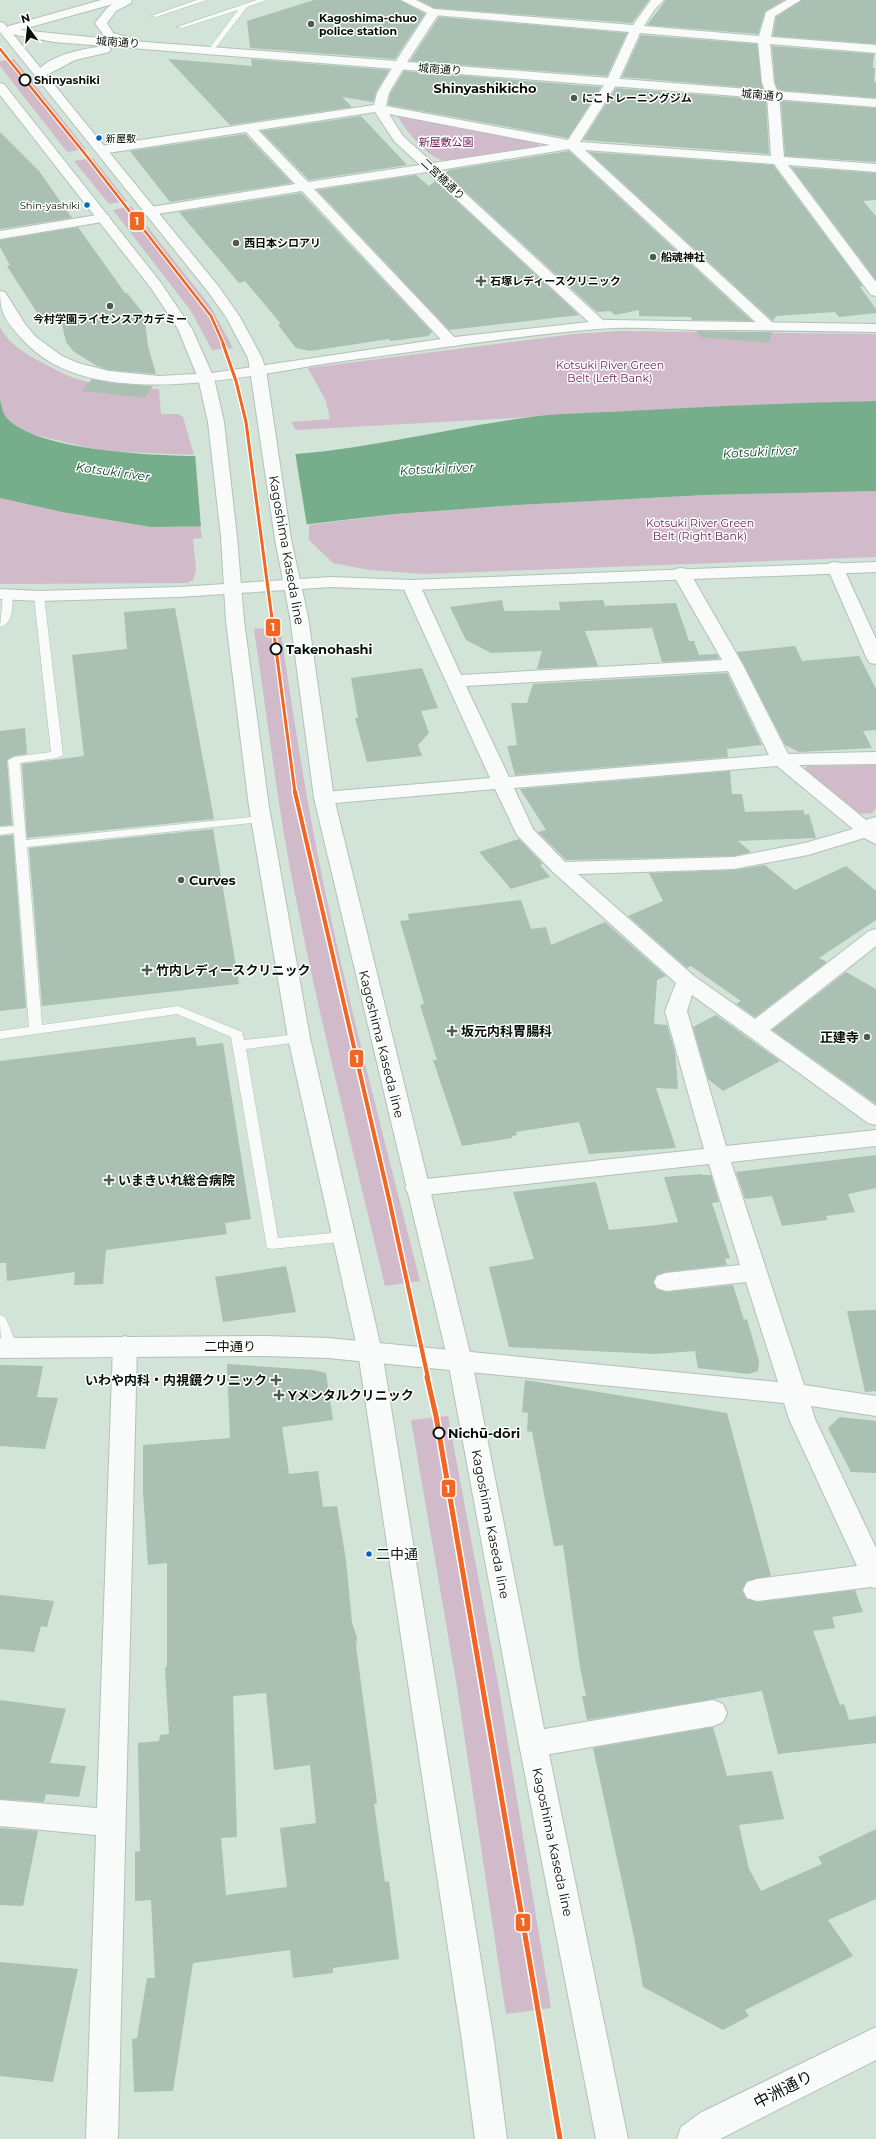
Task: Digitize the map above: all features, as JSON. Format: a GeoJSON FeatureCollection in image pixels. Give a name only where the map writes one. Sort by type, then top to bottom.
{"type":"FeatureCollection","features":[{"type":"Feature","properties":{"kind":"street"},"geometry":{"type":"LineString","coordinates":[[2,25],[114,0]]}},
{"type":"Feature","properties":{"kind":"street"},"geometry":{"type":"LineString","coordinates":[[128,0],[112,9],[101,23],[109,35],[118,39],[148,44]]}},
{"type":"Feature","properties":{"kind":"street"},"geometry":{"type":"LineString","coordinates":[[407,0],[434,12],[876,49]]}},
{"type":"Feature","properties":{"kind":"street"},"geometry":{"type":"LineString","coordinates":[[151,211],[572,145],[612,82],[637,29],[653,3],[658,0]]}},
{"type":"Feature","properties":{"kind":"street"},"geometry":{"type":"LineString","coordinates":[[795,0],[770,14],[764,40],[768,83],[773,95],[778,161],[876,292]]}},
{"type":"Feature","properties":{"kind":"street"},"geometry":{"type":"LineString","coordinates":[[379,108],[383,93],[434,12],[462,4]]}},
{"type":"Feature","properties":{"kind":"street","name":"城南通り"},"geometry":{"type":"LineString","coordinates":[[2,25],[54,38],[212,49],[399,66],[876,103]]}},
{"type":"Feature","properties":{"kind":"street","name":"Kagoshima Kaseda line"},"geometry":{"type":"LineString","coordinates":[[2,25],[151,211],[233,317],[252,354],[258,370],[267,422],[283,539],[294,585],[324,798],[460,1361],[533,1744],[612,2139]]}},
{"type":"Feature","properties":{"kind":"street"},"geometry":{"type":"LineString","coordinates":[[41,74],[50,66],[77,54],[148,44]]}},
{"type":"Feature","properties":{"kind":"street"},"geometry":{"type":"LineString","coordinates":[[0,87],[156,286],[185,329],[206,378],[216,422],[230,538],[235,621],[261,819],[299,1038],[370,1352],[477,2034],[491,2139]]}},
{"type":"Feature","properties":{"kind":"street"},"geometry":{"type":"LineString","coordinates":[[101,150],[379,108],[572,145],[876,168]]}},
{"type":"Feature","properties":{"kind":"street","name":"二宮橋通り"},"geometry":{"type":"LineString","coordinates":[[379,108],[398,138],[599,324]]}},
{"type":"Feature","properties":{"kind":"street"},"geometry":{"type":"LineString","coordinates":[[250,128],[452,343]]}},
{"type":"Feature","properties":{"kind":"street"},"geometry":{"type":"LineString","coordinates":[[572,145],[768,326]]}},
{"type":"Feature","properties":{"kind":"street"},"geometry":{"type":"LineString","coordinates":[[0,236],[103,218]]}},
{"type":"Feature","properties":{"kind":"street"},"geometry":{"type":"LineString","coordinates":[[0,296],[11,318],[26,337],[40,350],[57,360],[107,376],[137,381],[165,382],[206,378],[599,324],[876,328]]}},
{"type":"Feature","properties":{"kind":"street"},"geometry":{"type":"LineString","coordinates":[[4,594],[39,596],[233,589],[331,582],[411,585],[680,573],[876,567]]}},
{"type":"Feature","properties":{"kind":"street"},"geometry":{"type":"LineString","coordinates":[[835,568],[876,659]]}},
{"type":"Feature","properties":{"kind":"street"},"geometry":{"type":"LineString","coordinates":[[680,573],[734,665],[781,760],[873,829]]}},
{"type":"Feature","properties":{"kind":"street"},"geometry":{"type":"LineString","coordinates":[[411,585],[524,831],[560,868],[687,981],[754,1031],[876,1117]]}},
{"type":"Feature","properties":{"kind":"street"},"geometry":{"type":"LineString","coordinates":[[454,681],[734,665]]}},
{"type":"Feature","properties":{"kind":"street"},"geometry":{"type":"LineString","coordinates":[[324,798],[781,760],[876,758]]}},
{"type":"Feature","properties":{"kind":"street"},"geometry":{"type":"LineString","coordinates":[[560,868],[734,864],[808,850],[873,829]]}},
{"type":"Feature","properties":{"kind":"street"},"geometry":{"type":"LineString","coordinates":[[754,1031],[876,936]]}},
{"type":"Feature","properties":{"kind":"street"},"geometry":{"type":"LineString","coordinates":[[687,981],[676,1011],[717,1155],[756,1272],[802,1419],[876,1576],[757,1590]]}},
{"type":"Feature","properties":{"kind":"street"},"geometry":{"type":"LineString","coordinates":[[417,1188],[876,1138]]}},
{"type":"Feature","properties":{"kind":"street"},"geometry":{"type":"LineString","coordinates":[[666,1282],[756,1272]]}},
{"type":"Feature","properties":{"kind":"street"},"geometry":{"type":"LineString","coordinates":[[102,2139],[110,1823],[119,1597],[125,1346]]}},
{"type":"Feature","properties":{"kind":"street","name":"二中通り"},"geometry":{"type":"LineString","coordinates":[[5,1348],[265,1346],[370,1352],[795,1394],[876,1406]]}},
{"type":"Feature","properties":{"kind":"street"},"geometry":{"type":"LineString","coordinates":[[533,1744],[713,1713]]}},
{"type":"Feature","properties":{"kind":"street"},"geometry":{"type":"LineString","coordinates":[[0,1813],[110,1823]]}},
{"type":"Feature","properties":{"kind":"street","name":"中洲通り"},"geometry":{"type":"LineString","coordinates":[[693,2139],[712,2125],[876,2043]]}},
{"type":"Feature","properties":{"kind":"lane"},"geometry":{"type":"LineString","coordinates":[[154,16],[204,0]]}},
{"type":"Feature","properties":{"kind":"lane"},"geometry":{"type":"LineString","coordinates":[[180,27],[264,0]]}},
{"type":"Feature","properties":{"kind":"lane"},"geometry":{"type":"LineString","coordinates":[[212,49],[245,6]]}},
{"type":"Feature","properties":{"kind":"lane"},"geometry":{"type":"LineString","coordinates":[[0,624],[5,620],[4,594]]}},
{"type":"Feature","properties":{"kind":"lane"},"geometry":{"type":"LineString","coordinates":[[36,1031],[14,760],[57,755],[39,596]]}},
{"type":"Feature","properties":{"kind":"lane"},"geometry":{"type":"LineString","coordinates":[[21,844],[261,819]]}},
{"type":"Feature","properties":{"kind":"lane"},"geometry":{"type":"LineString","coordinates":[[0,831],[20,829]]}},
{"type":"Feature","properties":{"kind":"lane"},"geometry":{"type":"LineString","coordinates":[[0,1035],[178,1010],[237,1035],[240,1045],[272,1244],[343,1237]]}},
{"type":"Feature","properties":{"kind":"lane"},"geometry":{"type":"LineString","coordinates":[[240,1045],[299,1038]]}},
{"type":"Feature","properties":{"kind":"lane"},"geometry":{"type":"LineString","coordinates":[[0,1321],[5,1348]]}},
{"type":"Feature","properties":{"kind":"green space"},"geometry":{"type":"Polygon","coordinates":[[[14,59],[86,149],[67,152],[0,66],[0,61],[14,59]]]}},
{"type":"Feature","properties":{"kind":"green space","name":"新屋敷公園"},"geometry":{"type":"Polygon","coordinates":[[[405,115],[542,142],[538,146],[446,161],[432,155],[419,144],[398,117],[405,115]]]}},
{"type":"Feature","properties":{"kind":"green space"},"geometry":{"type":"Polygon","coordinates":[[[93,158],[127,201],[109,204],[74,161],[93,158]]]}},
{"type":"Feature","properties":{"kind":"green space"},"geometry":{"type":"Polygon","coordinates":[[[131,206],[211,307],[233,348],[212,350],[191,311],[113,210],[131,206]]]}},
{"type":"Feature","properties":{"kind":"green space"},"geometry":{"type":"Polygon","coordinates":[[[0,327],[7,338],[22,351],[72,377],[87,382],[128,388],[159,389],[161,414],[178,414],[183,417],[194,455],[102,451],[31,434],[23,430],[6,418],[2,410],[0,400],[0,327]]]}},
{"type":"Feature","properties":{"kind":"green space","name":"Kotsuki River Green Belt (Left Bank)"},"geometry":{"type":"Polygon","coordinates":[[[620,331],[876,334],[876,401],[730,406],[296,430],[291,422],[330,419],[326,401],[308,368],[574,334],[620,331]]]}},
{"type":"Feature","properties":{"kind":"green space","name":"Kotsuki River Green Belt (Right Bank)"},"geometry":{"type":"Polygon","coordinates":[[[876,491],[876,557],[425,574],[369,570],[333,563],[309,540],[309,525],[395,514],[518,505],[705,495],[876,491]]]}},
{"type":"Feature","properties":{"kind":"green space"},"geometry":{"type":"Polygon","coordinates":[[[0,498],[62,512],[151,527],[200,526],[202,538],[193,539],[196,570],[193,580],[187,583],[0,584],[0,498]]]}},
{"type":"Feature","properties":{"kind":"green space"},"geometry":{"type":"Polygon","coordinates":[[[280,627],[317,854],[358,1034],[420,1281],[385,1286],[304,939],[282,824],[254,629],[280,627]]]}},
{"type":"Feature","properties":{"kind":"green space"},"geometry":{"type":"Polygon","coordinates":[[[876,765],[876,808],[872,813],[860,814],[803,771],[807,766],[876,765]]]}},
{"type":"Feature","properties":{"kind":"green space"},"geometry":{"type":"Polygon","coordinates":[[[448,1416],[498,1683],[551,2008],[506,2014],[457,1687],[411,1420],[448,1416]]]}},
{"type":"Feature","properties":{"kind":"water","name":"Kotsuki river"},"geometry":{"type":"Polygon","coordinates":[[[0,400],[6,417],[27,432],[59,442],[99,450],[189,456],[296,454],[325,451],[382,443],[496,422],[550,415],[721,406],[876,401],[876,491],[705,495],[518,505],[395,514],[301,525],[151,527],[62,512],[0,498],[0,400]]]}},
{"type":"Feature","properties":{"kind":"pier"},"geometry":{"type":"Polygon","coordinates":[[[295,452],[307,526],[201,527],[195,453],[295,452]]]}},
{"type":"Feature","properties":{"kind":"building"},"geometry":{"type":"Polygon","coordinates":[[[314,0],[400,0],[425,14],[395,59],[250,48],[247,21],[314,0]]]}},
{"type":"Feature","properties":{"kind":"building"},"geometry":{"type":"Polygon","coordinates":[[[419,0],[649,0],[632,23],[434,8],[419,0]]]}},
{"type":"Feature","properties":{"kind":"building"},"geometry":{"type":"Polygon","coordinates":[[[666,0],[784,0],[765,12],[758,34],[647,25],[666,0]]]}},
{"type":"Feature","properties":{"kind":"building"},"geometry":{"type":"Polygon","coordinates":[[[802,0],[876,0],[876,44],[773,36],[776,17],[802,0]]]}},
{"type":"Feature","properties":{"kind":"building"},"geometry":{"type":"Polygon","coordinates":[[[439,17],[627,33],[607,76],[410,61],[439,17]]]}},
{"type":"Feature","properties":{"kind":"building"},"geometry":{"type":"Polygon","coordinates":[[[641,35],[757,44],[763,89],[622,77],[641,35]]]}},
{"type":"Feature","properties":{"kind":"building"},"geometry":{"type":"Polygon","coordinates":[[[772,46],[874,54],[873,68],[875,68],[874,82],[876,82],[876,98],[778,90],[775,83],[772,46]]]}},
{"type":"Feature","properties":{"kind":"building"},"geometry":{"type":"Polygon","coordinates":[[[168,59],[252,66],[251,59],[389,70],[376,92],[373,102],[342,97],[352,107],[230,125],[168,59]]]}},
{"type":"Feature","properties":{"kind":"building"},"geometry":{"type":"Polygon","coordinates":[[[404,71],[601,87],[568,138],[388,105],[390,94],[404,71]]]}},
{"type":"Feature","properties":{"kind":"building"},"geometry":{"type":"Polygon","coordinates":[[[616,88],[766,100],[769,154],[583,140],[616,88]]]}},
{"type":"Feature","properties":{"kind":"building"},"geometry":{"type":"Polygon","coordinates":[[[781,101],[876,108],[876,162],[785,156],[781,101]]]}},
{"type":"Feature","properties":{"kind":"building"},"geometry":{"type":"Polygon","coordinates":[[[361,116],[407,165],[309,180],[261,131],[361,116]]]}},
{"type":"Feature","properties":{"kind":"building"},"geometry":{"type":"Polygon","coordinates":[[[0,132],[39,171],[72,218],[0,229],[0,132]]]}},
{"type":"Feature","properties":{"kind":"building"},"geometry":{"type":"Polygon","coordinates":[[[245,134],[292,183],[170,202],[130,151],[245,134]]]}},
{"type":"Feature","properties":{"kind":"building"},"geometry":{"type":"Polygon","coordinates":[[[569,151],[752,321],[692,320],[691,317],[639,316],[639,310],[615,315],[610,311],[597,312],[445,173],[449,170],[569,151]]]}},
{"type":"Feature","properties":{"kind":"building"},"geometry":{"type":"Polygon","coordinates":[[[589,152],[773,165],[863,286],[860,287],[876,309],[876,313],[839,317],[835,312],[776,316],[773,321],[589,152]]]}},
{"type":"Feature","properties":{"kind":"building"},"geometry":{"type":"Polygon","coordinates":[[[791,167],[876,173],[876,200],[863,201],[876,216],[876,280],[791,167]]]}},
{"type":"Feature","properties":{"kind":"building"},"geometry":{"type":"Polygon","coordinates":[[[416,175],[429,186],[435,181],[579,315],[449,330],[317,190],[416,175]]]}},
{"type":"Feature","properties":{"kind":"building"},"geometry":{"type":"Polygon","coordinates":[[[301,193],[432,332],[428,336],[391,341],[389,339],[310,351],[296,348],[278,325],[281,324],[245,281],[239,283],[179,212],[301,193]]]}},
{"type":"Feature","properties":{"kind":"building"},"geometry":{"type":"Polygon","coordinates":[[[78,227],[125,293],[127,293],[144,314],[148,346],[156,374],[109,370],[97,366],[73,351],[66,342],[60,316],[41,319],[7,266],[10,265],[0,247],[0,240],[78,227]]]}},
{"type":"Feature","properties":{"kind":"building"},"geometry":{"type":"Polygon","coordinates":[[[697,331],[772,332],[769,343],[700,337],[697,331]]]}},
{"type":"Feature","properties":{"kind":"building"},"geometry":{"type":"Polygon","coordinates":[[[92,379],[112,383],[153,386],[145,398],[81,391],[92,379]]]}},
{"type":"Feature","properties":{"kind":"building"},"geometry":{"type":"Polygon","coordinates":[[[502,600],[504,611],[560,610],[559,602],[603,600],[605,606],[676,603],[689,641],[694,641],[699,655],[717,654],[719,659],[662,662],[652,628],[585,631],[598,666],[537,669],[542,651],[491,653],[466,640],[450,607],[502,600]]]}},
{"type":"Feature","properties":{"kind":"building"},"geometry":{"type":"Polygon","coordinates":[[[175,608],[214,819],[27,838],[22,764],[84,756],[72,655],[127,649],[124,612],[175,608]]]}},
{"type":"Feature","properties":{"kind":"building"},"geometry":{"type":"Polygon","coordinates":[[[795,646],[802,661],[859,656],[876,689],[876,730],[863,731],[872,748],[799,752],[785,745],[737,652],[795,646]]]}},
{"type":"Feature","properties":{"kind":"building"},"geometry":{"type":"Polygon","coordinates":[[[422,668],[438,708],[421,711],[429,733],[418,745],[422,756],[367,762],[355,718],[358,718],[351,678],[422,668]]]}},
{"type":"Feature","properties":{"kind":"building"},"geometry":{"type":"Polygon","coordinates":[[[727,673],[762,745],[727,749],[728,757],[515,775],[507,746],[517,745],[511,703],[527,703],[533,684],[727,673]]]}},
{"type":"Feature","properties":{"kind":"building"},"geometry":{"type":"Polygon","coordinates":[[[25,728],[27,754],[14,756],[7,760],[12,825],[0,826],[0,731],[25,728]]]}},
{"type":"Feature","properties":{"kind":"building"},"geometry":{"type":"Polygon","coordinates":[[[730,771],[732,794],[742,794],[745,812],[803,810],[805,815],[809,814],[816,838],[738,841],[751,852],[734,856],[566,860],[538,832],[546,830],[520,789],[730,771]]]}},
{"type":"Feature","properties":{"kind":"building"},"geometry":{"type":"Polygon","coordinates":[[[213,829],[239,984],[42,1006],[29,848],[213,829]]]}},
{"type":"Feature","properties":{"kind":"building"},"geometry":{"type":"Polygon","coordinates":[[[13,835],[26,1008],[0,1011],[0,836],[13,835]]]}},
{"type":"Feature","properties":{"kind":"building"},"geometry":{"type":"Polygon","coordinates":[[[519,839],[543,864],[540,865],[550,877],[511,889],[479,852],[519,839]]]}},
{"type":"Feature","properties":{"kind":"building"},"geometry":{"type":"Polygon","coordinates":[[[765,865],[795,890],[846,866],[876,891],[876,920],[819,958],[827,962],[755,1017],[736,1004],[741,1001],[691,966],[687,968],[628,916],[663,901],[649,873],[734,870],[765,865]]]}},
{"type":"Feature","properties":{"kind":"building"},"geometry":{"type":"Polygon","coordinates":[[[521,900],[531,929],[546,927],[551,945],[605,922],[666,976],[657,980],[654,1024],[667,1025],[675,1052],[678,1089],[656,1088],[676,1148],[589,1154],[579,1122],[516,1132],[517,1135],[512,1136],[512,1138],[462,1146],[433,1060],[437,1060],[420,1005],[424,1004],[400,921],[409,920],[408,914],[521,900]]]}},
{"type":"Feature","properties":{"kind":"building"},"geometry":{"type":"Polygon","coordinates":[[[846,972],[876,989],[876,1104],[772,1030],[846,972]]]}},
{"type":"Feature","properties":{"kind":"building"},"geometry":{"type":"Polygon","coordinates":[[[716,1015],[780,1061],[723,1091],[708,1079],[693,1027],[716,1015]]]}},
{"type":"Feature","properties":{"kind":"building","name":"いまきいれ総合病院"},"geometry":{"type":"Polygon","coordinates":[[[195,1037],[197,1046],[223,1043],[251,1219],[225,1223],[227,1234],[106,1250],[103,1284],[74,1285],[75,1272],[7,1281],[6,1263],[0,1263],[0,1061],[195,1037]]]}},
{"type":"Feature","properties":{"kind":"building"},"geometry":{"type":"Polygon","coordinates":[[[876,1155],[876,1188],[848,1194],[855,1212],[826,1216],[828,1220],[782,1226],[772,1196],[745,1199],[736,1172],[876,1155]]]}},
{"type":"Feature","properties":{"kind":"building"},"geometry":{"type":"Polygon","coordinates":[[[702,1174],[711,1175],[719,1202],[712,1203],[730,1258],[725,1259],[727,1265],[666,1272],[657,1275],[653,1283],[657,1289],[666,1292],[733,1285],[744,1320],[747,1319],[759,1361],[758,1371],[748,1374],[698,1368],[695,1351],[655,1354],[509,1347],[489,1267],[534,1259],[513,1192],[596,1182],[609,1230],[678,1222],[664,1177],[702,1174]]]}},
{"type":"Feature","properties":{"kind":"building"},"geometry":{"type":"Polygon","coordinates":[[[286,1266],[296,1312],[223,1322],[215,1277],[286,1266]]]}},
{"type":"Feature","properties":{"kind":"building"},"geometry":{"type":"Polygon","coordinates":[[[876,1310],[876,1391],[865,1392],[847,1311],[876,1310]]]}},
{"type":"Feature","properties":{"kind":"building"},"geometry":{"type":"Polygon","coordinates":[[[227,1364],[313,1370],[326,1373],[333,1420],[282,1427],[289,1474],[318,1471],[323,1507],[337,1506],[346,1560],[352,1623],[357,1637],[356,1646],[377,1803],[374,1804],[385,1882],[389,1881],[399,1959],[333,1968],[333,1973],[293,1978],[290,1950],[193,1963],[173,2091],[134,2092],[132,2039],[137,2038],[147,1978],[155,1978],[151,1900],[135,1901],[135,1852],[140,1851],[138,1743],[159,1741],[160,1735],[169,1734],[165,1668],[167,1666],[167,1563],[148,1565],[143,1492],[143,1445],[230,1438],[227,1364]],[[266,1693],[233,1696],[237,1837],[221,1838],[226,1895],[287,1887],[280,1828],[316,1823],[310,1765],[274,1770],[266,1693]]]}},
{"type":"Feature","properties":{"kind":"building"},"geometry":{"type":"Polygon","coordinates":[[[0,1365],[43,1366],[37,1397],[58,1398],[45,1449],[0,1446],[0,1365]]]}},
{"type":"Feature","properties":{"kind":"building"},"geometry":{"type":"Polygon","coordinates":[[[525,1380],[727,1413],[771,1576],[747,1581],[742,1591],[747,1599],[757,1602],[855,1590],[863,1612],[832,1617],[835,1628],[813,1631],[840,1705],[844,1704],[849,1720],[876,1716],[876,1743],[778,1754],[762,1691],[587,1720],[582,1696],[586,1696],[580,1667],[563,1545],[554,1546],[532,1432],[527,1431],[528,1413],[522,1412],[525,1380]]]}},
{"type":"Feature","properties":{"kind":"building"},"geometry":{"type":"Polygon","coordinates":[[[840,1417],[876,1421],[876,1473],[851,1472],[828,1428],[840,1417]]]}},
{"type":"Feature","properties":{"kind":"building"},"geometry":{"type":"Polygon","coordinates":[[[0,1595],[54,1601],[47,1627],[41,1626],[34,1652],[0,1649],[0,1595]]]}},
{"type":"Feature","properties":{"kind":"building"},"geometry":{"type":"Polygon","coordinates":[[[0,1700],[66,1709],[50,1763],[86,1766],[79,1797],[46,1794],[44,1802],[0,1799],[0,1700]]]}},
{"type":"Feature","properties":{"kind":"building"},"geometry":{"type":"Polygon","coordinates":[[[713,1727],[727,1776],[772,1771],[784,1819],[739,1825],[749,1869],[761,1891],[822,1864],[818,1857],[876,1829],[876,1899],[828,1920],[853,1956],[745,2010],[749,2016],[723,2030],[643,1987],[634,1937],[593,1748],[713,1727]]]}},
{"type":"Feature","properties":{"kind":"building"},"geometry":{"type":"Polygon","coordinates":[[[0,1828],[38,1831],[23,1906],[0,1905],[0,1828]]]}},
{"type":"Feature","properties":{"kind":"building"},"geometry":{"type":"Polygon","coordinates":[[[0,1962],[78,1969],[53,2082],[0,2076],[0,1962]]]}},
{"type":"Feature","properties":{"kind":"transit line","name":"1"},"geometry":{"type":"LineString","coordinates":[[0,49],[85,154],[211,316],[228,354],[240,394],[246,422],[295,792],[389,1199],[436,1416],[560,2139]]}},
{"type":"Feature","properties":{"kind":"place","name":"Kagoshima-chuo police station"},"geometry":{"type":"Point","coordinates":[311,24]}},
{"type":"Feature","properties":{"kind":"place","name":"Shinyashiki"},"geometry":{"type":"Point","coordinates":[25,80]}},
{"type":"Feature","properties":{"kind":"place","name":"にこトレーニングジム"},"geometry":{"type":"Point","coordinates":[574,98]}},
{"type":"Feature","properties":{"kind":"place","name":"新屋敷"},"geometry":{"type":"Point","coordinates":[99,138]}},
{"type":"Feature","properties":{"kind":"place","name":"Shin-yashiki"},"geometry":{"type":"Point","coordinates":[87,205]}},
{"type":"Feature","properties":{"kind":"place","name":"西日本シロアリ"},"geometry":{"type":"Point","coordinates":[236,243]}},
{"type":"Feature","properties":{"kind":"place","name":"船魂神社"},"geometry":{"type":"Point","coordinates":[653,257]}},
{"type":"Feature","properties":{"kind":"place","name":"石塚レディースクリニック"},"geometry":{"type":"Point","coordinates":[481,281]}},
{"type":"Feature","properties":{"kind":"place","name":"今村学園ライセンスアカデミー"},"geometry":{"type":"Point","coordinates":[110,306]}},
{"type":"Feature","properties":{"kind":"place","name":"Takenohashi"},"geometry":{"type":"Point","coordinates":[276,649]}},
{"type":"Feature","properties":{"kind":"place","name":"Curves"},"geometry":{"type":"Point","coordinates":[181,880]}},
{"type":"Feature","properties":{"kind":"place","name":"竹内レディースクリニック"},"geometry":{"type":"Point","coordinates":[147,970]}},
{"type":"Feature","properties":{"kind":"place","name":"坂元内科胃腸科"},"geometry":{"type":"Point","coordinates":[452,1031]}},
{"type":"Feature","properties":{"kind":"place","name":"正建寺"},"geometry":{"type":"Point","coordinates":[867,1037]}},
{"type":"Feature","properties":{"kind":"place","name":"いまきいれ総合病院"},"geometry":{"type":"Point","coordinates":[109,1180]}},
{"type":"Feature","properties":{"kind":"place","name":"いわや内科・内視鏡クリニック"},"geometry":{"type":"Point","coordinates":[276,1380]}},
{"type":"Feature","properties":{"kind":"place","name":"Yメンタルクリニック"},"geometry":{"type":"Point","coordinates":[279,1395]}},
{"type":"Feature","properties":{"kind":"place","name":"Nichū-dōri"},"geometry":{"type":"Point","coordinates":[439,1433]}},
{"type":"Feature","properties":{"kind":"place","name":"二中通"},"geometry":{"type":"Point","coordinates":[369,1554]}},
{"type":"Feature","properties":{"kind":"district","name":"Shinyashikicho"},"geometry":{"type":"Point","coordinates":[485,88]}}]}
